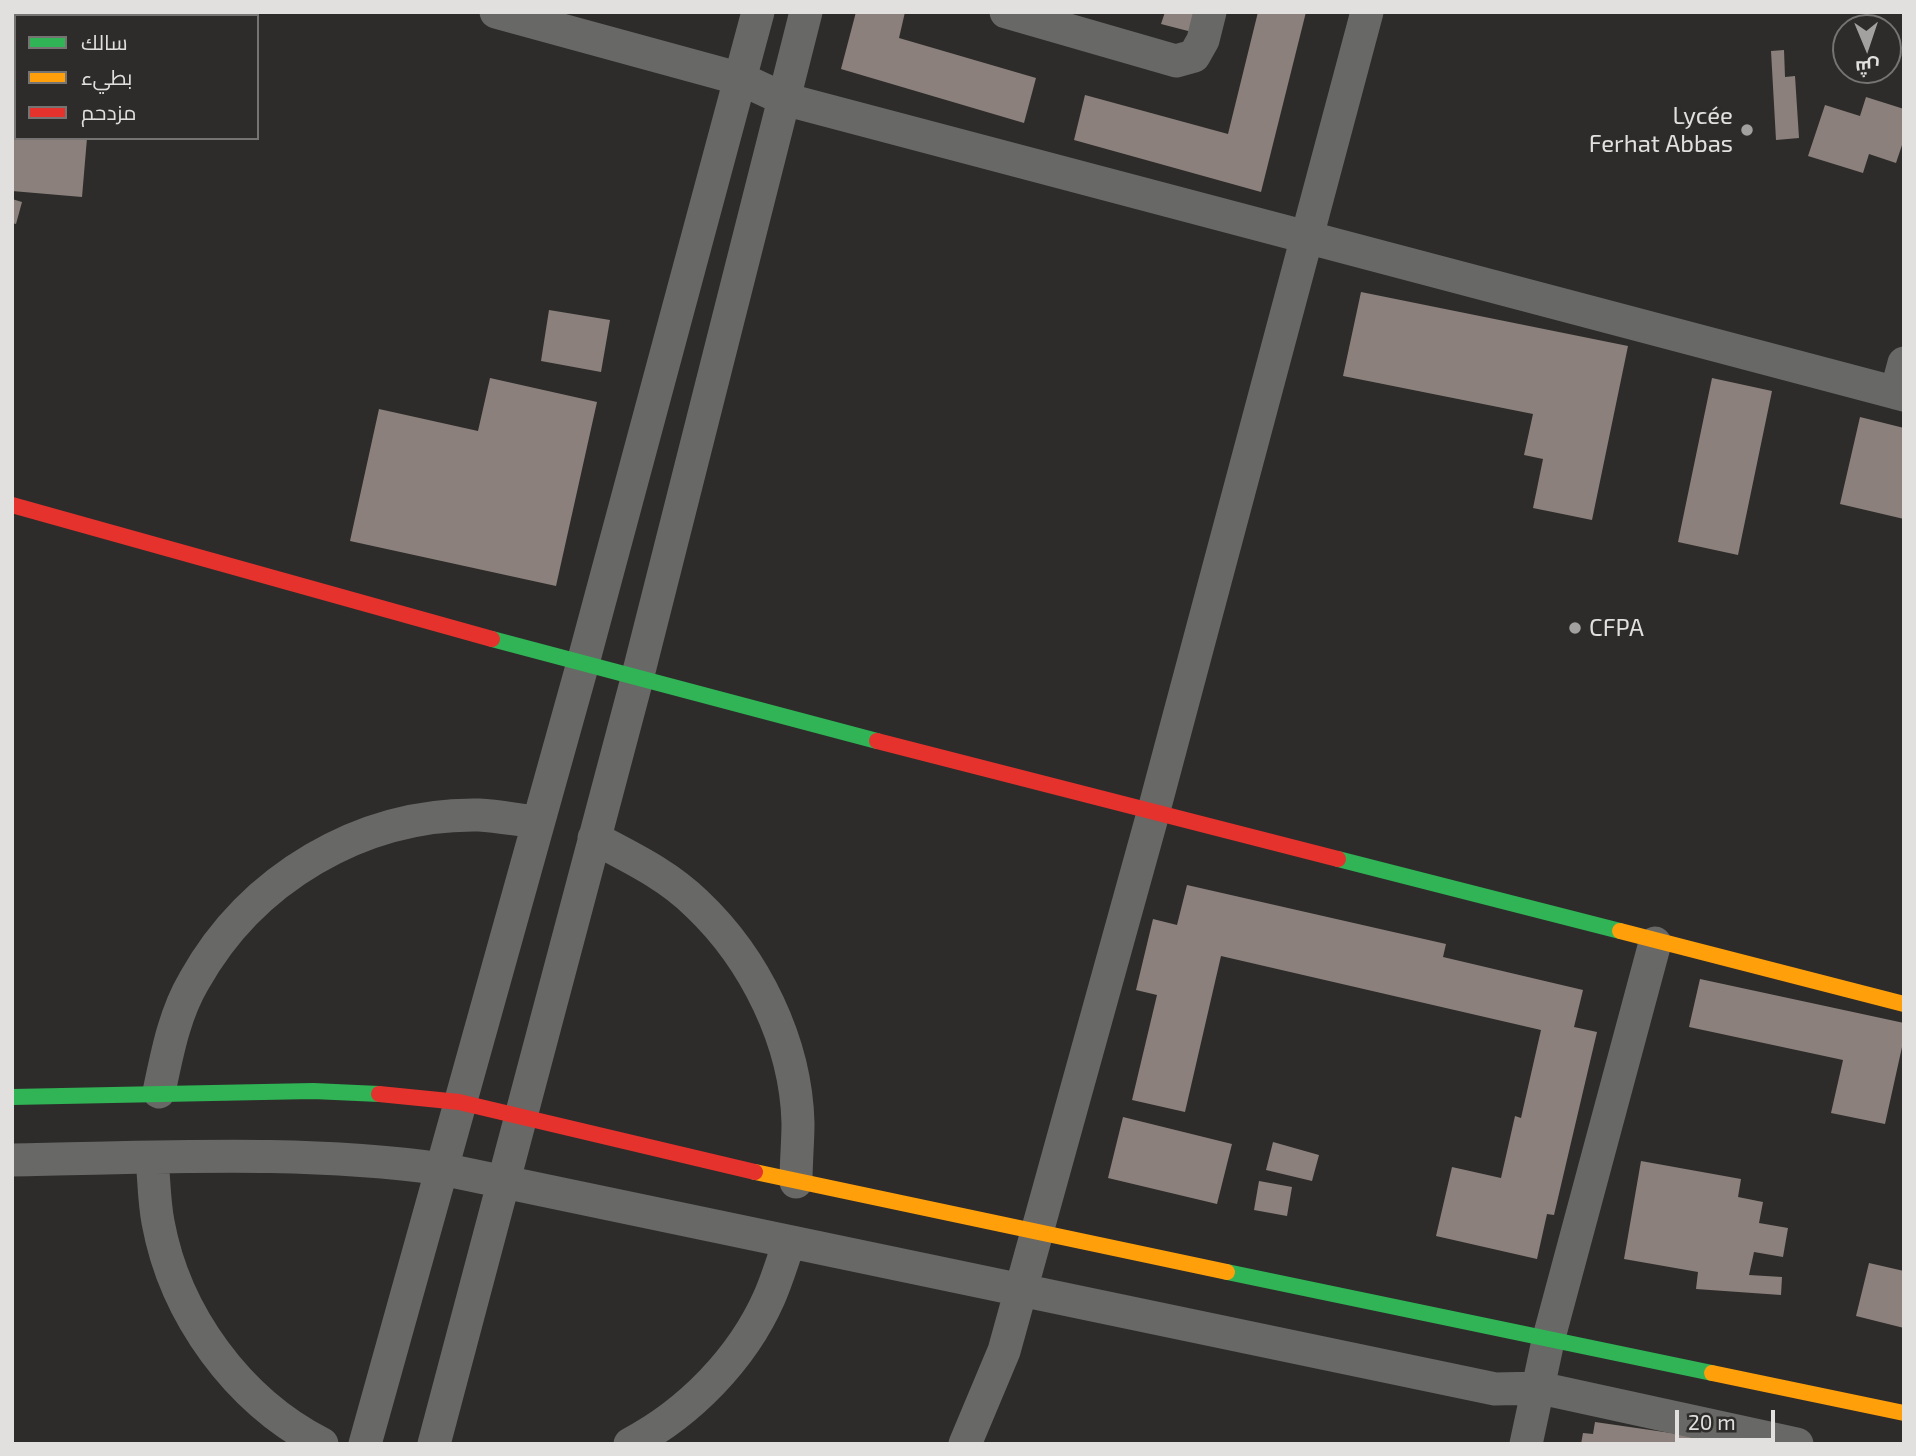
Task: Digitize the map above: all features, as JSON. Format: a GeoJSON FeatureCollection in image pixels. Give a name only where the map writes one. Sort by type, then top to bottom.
{"type":"FeatureCollection","features":[{"type":"Feature","properties":{"kind":"street"},"geometry":{"type":"LineString","coordinates":[[496,12],[741,79],[784,99],[1308,240],[1901,384]]}},
{"type":"Feature","properties":{"kind":"street"},"geometry":{"type":"LineString","coordinates":[[365,1444],[583,663],[758,12]]}},
{"type":"Feature","properties":{"kind":"street"},"geometry":{"type":"LineString","coordinates":[[434,1444],[637,679],[806,12]]}},
{"type":"Feature","properties":{"kind":"street"},"geometry":{"type":"LineString","coordinates":[[1006,12],[1176,61],[1194,57],[1203,40],[1210,12]]}},
{"type":"Feature","properties":{"kind":"street"},"geometry":{"type":"LineString","coordinates":[[965,1444],[1004,1351],[1154,810],[1367,12]]}},
{"type":"Feature","properties":{"kind":"street"},"geometry":{"type":"LineString","coordinates":[[13,508],[637,679],[1154,810],[1655,943],[1904,1004]]}},
{"type":"Feature","properties":{"kind":"street"},"geometry":{"type":"LineString","coordinates":[[159,1092],[171,1036],[193,982],[225,934],[274,885],[312,858],[365,834],[421,819],[479,815],[537,822]]}},
{"type":"Feature","properties":{"kind":"street"},"geometry":{"type":"LineString","coordinates":[[594,838],[648,866],[697,903],[737,950],[750,971],[768,1002],[789,1060],[798,1121],[796,1182]]}},
{"type":"Feature","properties":{"kind":"street"},"geometry":{"type":"LineString","coordinates":[[1526,1444],[1548,1341],[1655,943]]}},
{"type":"Feature","properties":{"kind":"street"},"geometry":{"type":"LineString","coordinates":[[12,1097],[313,1091],[383,1094],[459,1102],[796,1182],[1548,1341],[1904,1413]]}},
{"type":"Feature","properties":{"kind":"street"},"geometry":{"type":"LineString","coordinates":[[152,1158],[162,1235],[177,1285],[208,1343],[250,1393],[302,1433],[322,1444]]}},
{"type":"Feature","properties":{"kind":"street"},"geometry":{"type":"LineString","coordinates":[[12,1160],[314,1158],[380,1160],[442,1169],[1495,1389],[1540,1388],[1797,1444]]}},
{"type":"Feature","properties":{"kind":"street"},"geometry":{"type":"LineString","coordinates":[[630,1444],[653,1432],[699,1395],[738,1350],[769,1299],[789,1242]]}},
{"type":"Feature","properties":{"kind":"building"},"geometry":{"type":"Polygon","coordinates":[[[49,12],[131,12],[131,14],[49,12]]]}},
{"type":"Feature","properties":{"kind":"building"},"geometry":{"type":"Polygon","coordinates":[[[856,12],[905,12],[899,38],[1036,78],[1024,123],[841,69],[856,12]]]}},
{"type":"Feature","properties":{"kind":"building"},"geometry":{"type":"Polygon","coordinates":[[[1165,12],[1197,12],[1192,32],[1161,24],[1165,12]]]}},
{"type":"Feature","properties":{"kind":"building"},"geometry":{"type":"Polygon","coordinates":[[[1258,12],[1306,12],[1261,192],[1074,140],[1085,95],[1228,134],[1258,12]]]}},
{"type":"Feature","properties":{"kind":"building"},"geometry":{"type":"Polygon","coordinates":[[[1784,50],[1785,77],[1795,76],[1799,138],[1776,140],[1771,51],[1784,50]]]}},
{"type":"Feature","properties":{"kind":"building"},"geometry":{"type":"Polygon","coordinates":[[[14,76],[14,140],[87,140],[82,197],[12,191],[14,76]]]}},
{"type":"Feature","properties":{"kind":"building"},"geometry":{"type":"Polygon","coordinates":[[[1866,97],[1904,109],[1904,139],[1896,163],[1869,154],[1863,173],[1808,156],[1825,105],[1860,116],[1866,97]]]}},
{"type":"Feature","properties":{"kind":"building"},"geometry":{"type":"Polygon","coordinates":[[[12,199],[22,202],[16,224],[12,223],[12,199]]]}},
{"type":"Feature","properties":{"kind":"building"},"geometry":{"type":"Polygon","coordinates":[[[1361,292],[1628,346],[1592,520],[1533,508],[1543,459],[1524,455],[1533,414],[1343,376],[1361,292]]]}},
{"type":"Feature","properties":{"kind":"building"},"geometry":{"type":"Polygon","coordinates":[[[549,310],[610,320],[601,372],[541,361],[549,310]]]}},
{"type":"Feature","properties":{"kind":"building"},"geometry":{"type":"Polygon","coordinates":[[[490,378],[597,402],[556,586],[350,541],[379,409],[478,431],[490,378]]]}},
{"type":"Feature","properties":{"kind":"building"},"geometry":{"type":"Polygon","coordinates":[[[1712,378],[1772,391],[1738,555],[1678,542],[1712,378]]]}},
{"type":"Feature","properties":{"kind":"building"},"geometry":{"type":"Polygon","coordinates":[[[1860,417],[1904,428],[1904,519],[1840,504],[1860,417]]]}},
{"type":"Feature","properties":{"kind":"building"},"geometry":{"type":"Polygon","coordinates":[[[1187,885],[1446,944],[1443,957],[1583,990],[1574,1027],[1597,1032],[1554,1215],[1547,1214],[1537,1259],[1436,1236],[1452,1167],[1501,1178],[1515,1116],[1521,1118],[1541,1030],[1221,956],[1185,1112],[1132,1100],[1157,995],[1136,990],[1153,919],[1177,925],[1187,885]]]}},
{"type":"Feature","properties":{"kind":"building"},"geometry":{"type":"Polygon","coordinates":[[[1700,979],[1904,1023],[1904,1038],[1885,1124],[1831,1113],[1843,1060],[1689,1027],[1700,979]]]}},
{"type":"Feature","properties":{"kind":"building"},"geometry":{"type":"Polygon","coordinates":[[[1123,1117],[1232,1144],[1217,1204],[1108,1178],[1123,1117]]]}},
{"type":"Feature","properties":{"kind":"building"},"geometry":{"type":"Polygon","coordinates":[[[1273,1142],[1319,1155],[1312,1181],[1266,1170],[1273,1142]]]}},
{"type":"Feature","properties":{"kind":"building"},"geometry":{"type":"Polygon","coordinates":[[[1641,1161],[1741,1179],[1738,1197],[1763,1202],[1759,1223],[1788,1228],[1783,1257],[1754,1252],[1749,1275],[1782,1277],[1781,1295],[1696,1289],[1698,1272],[1624,1259],[1641,1161]]]}},
{"type":"Feature","properties":{"kind":"building"},"geometry":{"type":"Polygon","coordinates":[[[1259,1181],[1292,1187],[1287,1216],[1254,1210],[1259,1181]]]}},
{"type":"Feature","properties":{"kind":"building"},"geometry":{"type":"Polygon","coordinates":[[[1869,1263],[1904,1271],[1904,1328],[1856,1316],[1869,1263]]]}},
{"type":"Feature","properties":{"kind":"building"},"geometry":{"type":"Polygon","coordinates":[[[1595,1422],[1678,1434],[1719,1444],[1581,1444],[1583,1433],[1593,1434],[1595,1422]]]}},
{"type":"Feature","properties":{"kind":"traffic: fast"},"geometry":{"type":"LineString","coordinates":[[492,639],[877,741]]}},
{"type":"Feature","properties":{"kind":"traffic: fast"},"geometry":{"type":"LineString","coordinates":[[1338,859],[1620,931]]}},
{"type":"Feature","properties":{"kind":"traffic: fast"},"geometry":{"type":"LineString","coordinates":[[12,1097],[313,1091],[379,1094]]}},
{"type":"Feature","properties":{"kind":"traffic: fast"},"geometry":{"type":"LineString","coordinates":[[1227,1272],[1712,1373]]}},
{"type":"Feature","properties":{"kind":"traffic: slow"},"geometry":{"type":"LineString","coordinates":[[1620,931],[1904,1004]]}},
{"type":"Feature","properties":{"kind":"traffic: slow"},"geometry":{"type":"LineString","coordinates":[[755,1172],[1227,1272]]}},
{"type":"Feature","properties":{"kind":"traffic: slow"},"geometry":{"type":"LineString","coordinates":[[1712,1373],[1904,1413]]}},
{"type":"Feature","properties":{"kind":"traffic: jam"},"geometry":{"type":"LineString","coordinates":[[12,505],[492,639]]}},
{"type":"Feature","properties":{"kind":"traffic: jam"},"geometry":{"type":"LineString","coordinates":[[877,741],[1338,859]]}},
{"type":"Feature","properties":{"kind":"traffic: jam"},"geometry":{"type":"LineString","coordinates":[[379,1094],[459,1102],[755,1172]]}},
{"type":"Feature","properties":{"kind":"place","name":"Lycée Ferhat Abbas"},"geometry":{"type":"Point","coordinates":[1747,130]}},
{"type":"Feature","properties":{"kind":"place","name":"CFPA"},"geometry":{"type":"Point","coordinates":[1575,628]}}]}
